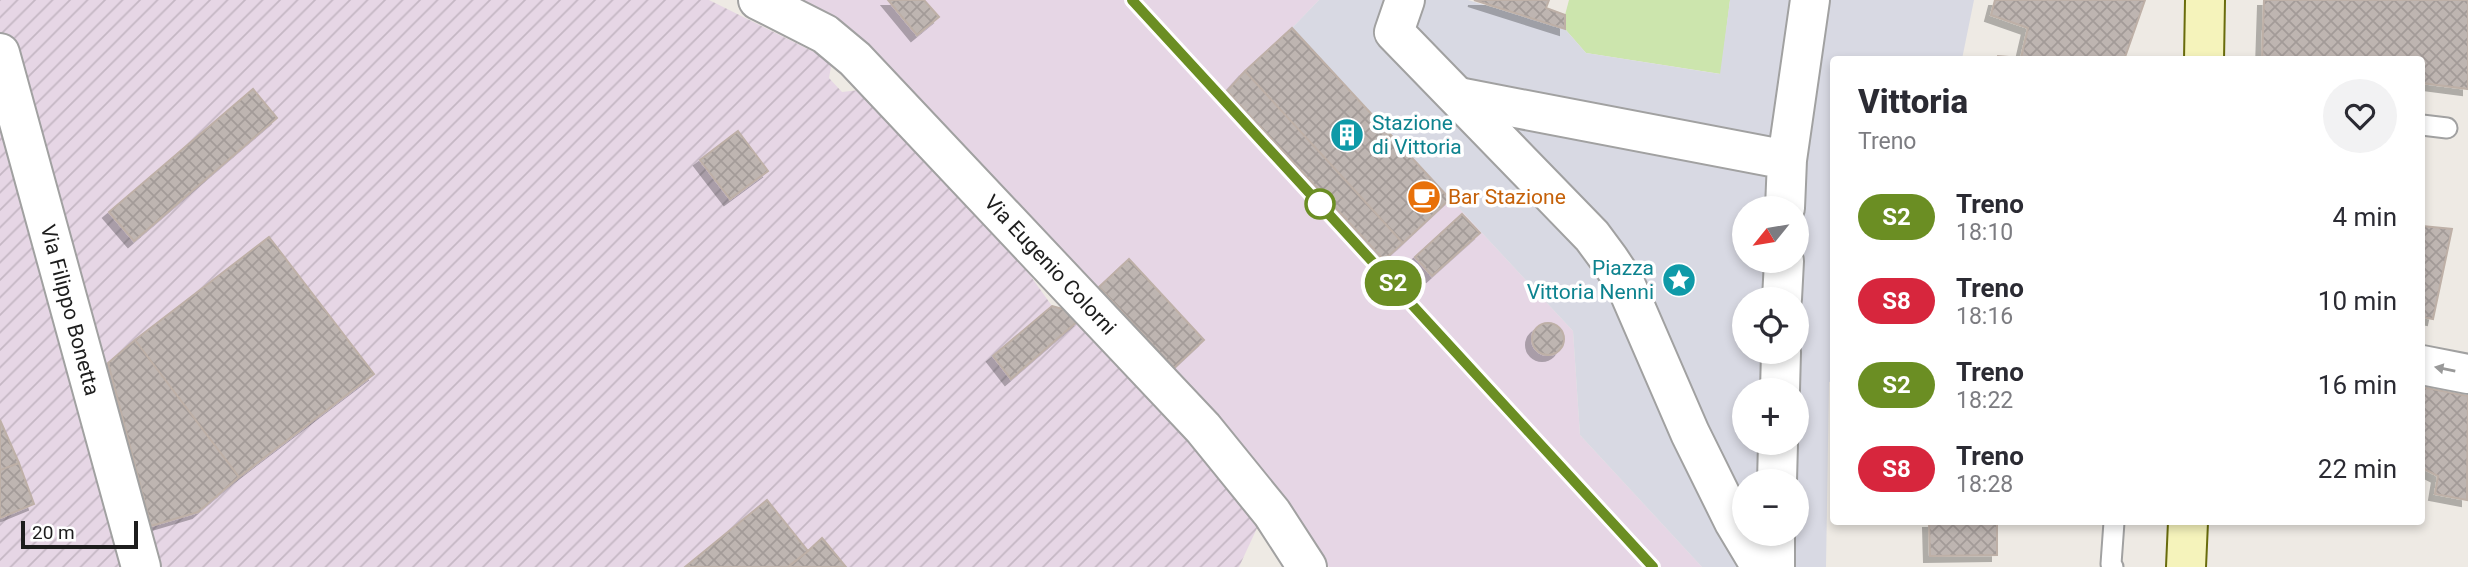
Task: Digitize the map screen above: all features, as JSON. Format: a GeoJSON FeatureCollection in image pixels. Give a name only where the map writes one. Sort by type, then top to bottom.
{"type":"FeatureCollection","features":[{"type":"Feature","properties":{"kind":"main road"},"geometry":{"type":"LineString","coordinates":[[2204,56],[2205,0]]}},
{"type":"Feature","properties":{"kind":"main road"},"geometry":{"type":"LineString","coordinates":[[2186,567],[2188,525]]}},
{"type":"Feature","properties":{"kind":"street","name":"Via Eugenio Colorni"},"geometry":{"type":"LineString","coordinates":[[758,0],[825,34],[855,59],[1203,428],[1272,513],[1307,567]]}},
{"type":"Feature","properties":{"kind":"street"},"geometry":{"type":"LineString","coordinates":[[1786,196],[1787,160],[1810,0]]}},
{"type":"Feature","properties":{"kind":"street"},"geometry":{"type":"LineString","coordinates":[[1400,16],[1458,97],[1592,236],[1625,283],[1690,433],[1734,522],[1761,567]]}},
{"type":"Feature","properties":{"kind":"street","name":"Via Filippo Bonetta"},"geometry":{"type":"LineString","coordinates":[[0,53],[141,567]]}},
{"type":"Feature","properties":{"kind":"street"},"geometry":{"type":"LineString","coordinates":[[1458,97],[1787,160]]}},
{"type":"Feature","properties":{"kind":"street"},"geometry":{"type":"LineString","coordinates":[[2425,366],[2468,374]]}},
{"type":"Feature","properties":{"kind":"street"},"geometry":{"type":"LineString","coordinates":[[1774,567],[1775,546]]}},
{"type":"Feature","properties":{"kind":"lane"},"geometry":{"type":"LineString","coordinates":[[2425,125],[2447,128]]}},
{"type":"Feature","properties":{"kind":"lane"},"geometry":{"type":"LineString","coordinates":[[2113,567],[2111,564],[2115,525]]}},
{"type":"Feature","properties":{"kind":"shaded area"},"geometry":{"type":"Polygon","coordinates":[[[0,0],[709,0],[832,61],[829,78],[842,92],[859,90],[1017,257],[1052,306],[1069,311],[1185,431],[1258,526],[1239,567],[0,567],[0,0]]]}},
{"type":"Feature","properties":{"kind":"shaded area"},"geometry":{"type":"Polygon","coordinates":[[[791,0],[1319,0],[1292,28],[1573,331],[1580,435],[1702,567],[1329,567],[1297,514],[1249,459],[876,51],[831,20],[791,0]]]}},
{"type":"Feature","properties":{"kind":"shaded area","name":"Piazza Vittoria Nenni"},"geometry":{"type":"Polygon","coordinates":[[[1319,0],[1468,0],[1565,29],[1586,53],[1720,74],[1730,0],[1974,0],[1963,56],[1830,56],[1830,382],[1826,567],[1702,567],[1580,435],[1573,331],[1292,28],[1319,0]]]}},
{"type":"Feature","properties":{"kind":"green space"},"geometry":{"type":"Polygon","coordinates":[[[1569,0],[1730,0],[1721,74],[1586,53],[1565,29],[1569,0]]]}},
{"type":"Feature","properties":{"kind":"building"},"geometry":{"type":"Polygon","coordinates":[[[888,0],[924,0],[939,17],[917,35],[888,0]]]}},
{"type":"Feature","properties":{"kind":"building"},"geometry":{"type":"Polygon","coordinates":[[[1474,0],[1549,0],[1546,8],[1565,15],[1565,29],[1474,0]]]}},
{"type":"Feature","properties":{"kind":"building"},"geometry":{"type":"Polygon","coordinates":[[[1995,0],[2145,0],[2125,56],[2021,56],[2028,28],[1991,15],[1995,0]]]}},
{"type":"Feature","properties":{"kind":"building"},"geometry":{"type":"Polygon","coordinates":[[[2264,0],[2468,0],[2468,89],[2425,83],[2425,56],[2262,56],[2264,0]]]}},
{"type":"Feature","properties":{"kind":"building","name":"Stazione di Vittoria"},"geometry":{"type":"Polygon","coordinates":[[[1292,28],[1450,199],[1403,243],[1245,71],[1292,28]]]}},
{"type":"Feature","properties":{"kind":"building"},"geometry":{"type":"Polygon","coordinates":[[[1245,71],[1403,243],[1384,260],[1227,91],[1245,71]]]}},
{"type":"Feature","properties":{"kind":"building"},"geometry":{"type":"Polygon","coordinates":[[[253,89],[277,118],[134,241],[109,212],[253,89]]]}},
{"type":"Feature","properties":{"kind":"building"},"geometry":{"type":"Polygon","coordinates":[[[738,131],[768,171],[730,199],[700,160],[738,131]]]}},
{"type":"Feature","properties":{"kind":"building"},"geometry":{"type":"Polygon","coordinates":[[[1462,214],[1480,233],[1432,276],[1415,257],[1462,214]]]}},
{"type":"Feature","properties":{"kind":"building"},"geometry":{"type":"Polygon","coordinates":[[[2425,226],[2452,229],[2433,319],[2425,318],[2425,226]]]}},
{"type":"Feature","properties":{"kind":"building"},"geometry":{"type":"Polygon","coordinates":[[[269,237],[374,374],[239,477],[135,340],[269,237]]]}},
{"type":"Feature","properties":{"kind":"building"},"geometry":{"type":"Polygon","coordinates":[[[1129,259],[1204,340],[1174,368],[1099,287],[1129,259]]]}},
{"type":"Feature","properties":{"kind":"building"},"geometry":{"type":"Polygon","coordinates":[[[1052,306],[1069,311],[1079,320],[1011,379],[993,356],[1052,306]]]}},
{"type":"Feature","properties":{"kind":"building"},"geometry":{"type":"Polygon","coordinates":[[[1548,323],[1559,328],[1564,339],[1559,350],[1548,355],[1537,350],[1532,339],[1537,328],[1548,323]]]}},
{"type":"Feature","properties":{"kind":"building"},"geometry":{"type":"Polygon","coordinates":[[[135,340],[239,477],[198,512],[151,526],[108,363],[135,340]]]}},
{"type":"Feature","properties":{"kind":"building"},"geometry":{"type":"Polygon","coordinates":[[[2425,388],[2468,396],[2467,500],[2435,494],[2438,476],[2425,470],[2425,388]]]}},
{"type":"Feature","properties":{"kind":"building"},"geometry":{"type":"Polygon","coordinates":[[[0,420],[19,463],[0,470],[0,420]]]}},
{"type":"Feature","properties":{"kind":"building"},"geometry":{"type":"Polygon","coordinates":[[[19,463],[34,504],[0,518],[0,470],[19,463]]]}},
{"type":"Feature","properties":{"kind":"building"},"geometry":{"type":"Polygon","coordinates":[[[767,500],[808,551],[788,567],[685,567],[767,500]]]}},
{"type":"Feature","properties":{"kind":"building"},"geometry":{"type":"Polygon","coordinates":[[[1929,525],[1997,525],[1997,555],[1930,556],[1929,525]]]}},
{"type":"Feature","properties":{"kind":"building"},"geometry":{"type":"Polygon","coordinates":[[[822,538],[846,567],[788,567],[808,551],[822,538]]]}},
{"type":"Feature","properties":{"kind":"railway"},"geometry":{"type":"LineString","coordinates":[[1131,0],[1653,567]]}},
{"type":"Feature","properties":{"kind":"train","name":"S2"},"geometry":{"type":"LineString","coordinates":[[1132,0],[1653,567]]}},
{"type":"Feature","properties":{"kind":"place","name":"Stazione di Vittoria"},"geometry":{"type":"Point","coordinates":[1347,135]}},
{"type":"Feature","properties":{"kind":"place","name":"Bar Stazione"},"geometry":{"type":"Point","coordinates":[1424,197]}},
{"type":"Feature","properties":{"kind":"place","name":"Piazza Vittoria Nenni"},"geometry":{"type":"Point","coordinates":[1679,280]}}]}
